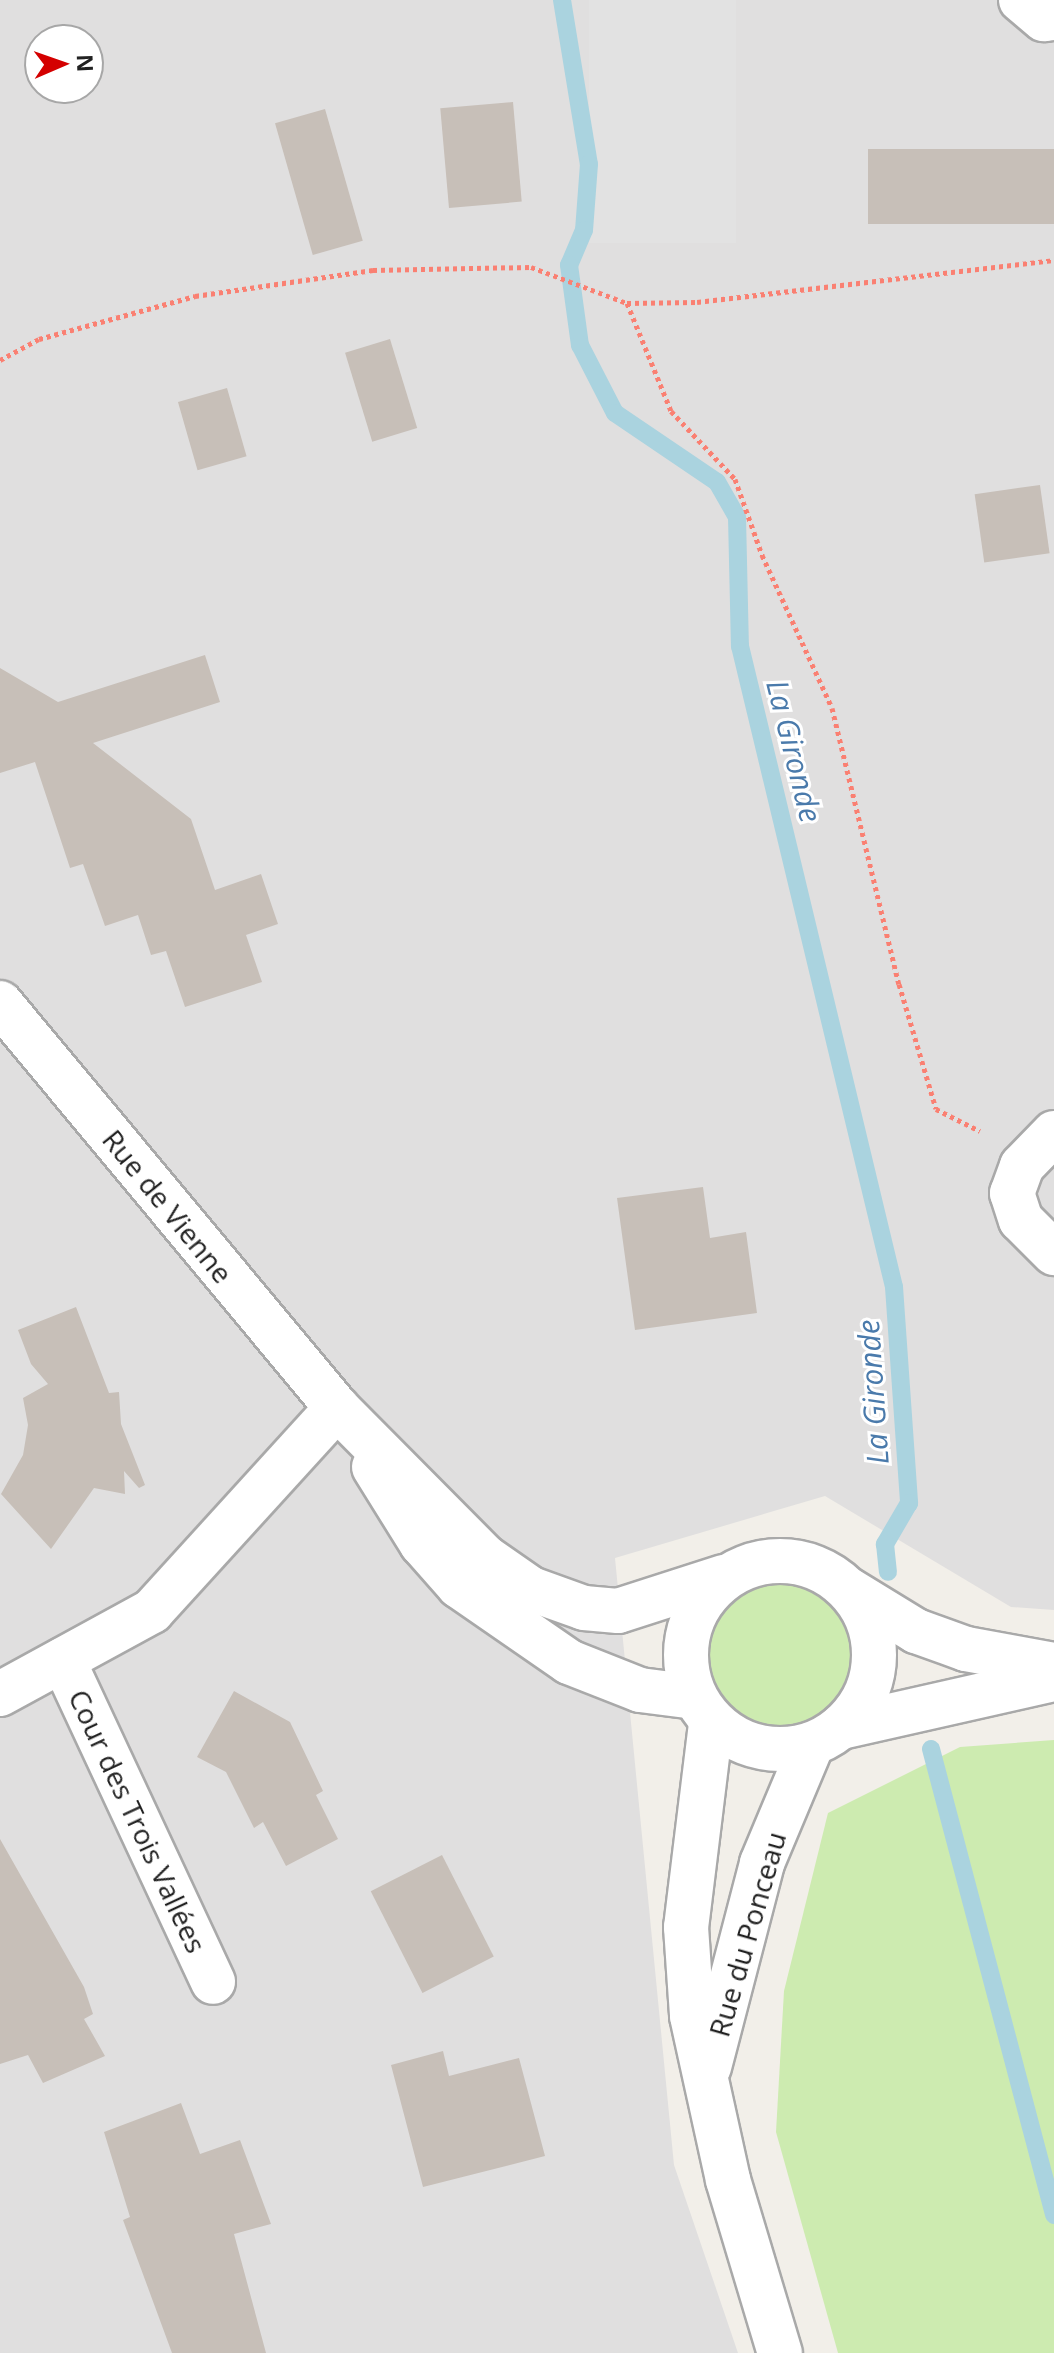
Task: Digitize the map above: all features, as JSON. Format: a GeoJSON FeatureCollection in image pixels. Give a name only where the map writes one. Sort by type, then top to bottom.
{"type":"FeatureCollection","features":[{"type":"Feature","properties":{"kind":"street"},"geometry":{"type":"LineString","coordinates":[[1021,0],[1044,19],[1054,18]]}},
{"type":"Feature","properties":{"kind":"street","name":"Rue de Vienne"},"geometry":{"type":"LineString","coordinates":[[0,1003],[337,1408],[485,1557],[531,1589],[584,1608],[618,1611],[724,1577]]}},
{"type":"Feature","properties":{"kind":"street"},"geometry":{"type":"LineString","coordinates":[[1054,1133],[1022,1166],[1012,1193],[1021,1220],[1054,1253]]}},
{"type":"Feature","properties":{"kind":"street"},"geometry":{"type":"LineString","coordinates":[[0,1694],[152,1611],[337,1408]]}},
{"type":"Feature","properties":{"kind":"street","name":"Rue de Vienne"},"geometry":{"type":"LineString","coordinates":[[337,1408],[422,1544],[459,1586],[569,1662],[640,1690],[703,1710]]}},
{"type":"Feature","properties":{"kind":"street"},"geometry":{"type":"LineString","coordinates":[[1054,1665],[966,1649],[916,1631],[849,1590],[822,1569],[789,1559],[755,1562],[724,1577],[701,1601],[688,1631],[685,1664],[703,1710],[771,1749],[1054,1679]]}},
{"type":"Feature","properties":{"kind":"street"},"geometry":{"type":"LineString","coordinates":[[827,1736],[872,1676],[874,1645],[866,1616],[849,1590]]}},
{"type":"Feature","properties":{"kind":"street","name":"Cour des Trois Vallées"},"geometry":{"type":"LineString","coordinates":[[63,1660],[213,1982]]}},
{"type":"Feature","properties":{"kind":"street","name":"Rue du Ponceau"},"geometry":{"type":"LineString","coordinates":[[703,1710],[686,1927],[692,2016],[705,2081],[780,2353]]}},
{"type":"Feature","properties":{"kind":"street","name":"Rue du Ponceau"},"geometry":{"type":"LineString","coordinates":[[705,2081],[762,1863],[827,1736]]}},
{"type":"Feature","properties":{"kind":"path"},"geometry":{"type":"LineString","coordinates":[[0,360],[39,339],[195,296],[373,270],[531,267],[627,303],[697,302],[1054,260]]}},
{"type":"Feature","properties":{"kind":"path"},"geometry":{"type":"LineString","coordinates":[[627,303],[671,411],[735,479],[762,555],[832,708],[936,1109]]}},
{"type":"Feature","properties":{"kind":"shaded area"},"geometry":{"type":"Polygon","coordinates":[[[0,0],[1054,0],[1054,1610],[1011,1607],[825,1496],[615,1558],[674,2165],[738,2353],[0,2353],[0,0]]]}},
{"type":"Feature","properties":{"kind":"shaded area"},"geometry":{"type":"Polygon","coordinates":[[[589,0],[736,0],[736,243],[589,243],[589,0]]]}},
{"type":"Feature","properties":{"kind":"green space"},"geometry":{"type":"Polygon","coordinates":[[[777,1580],[806,1586],[830,1602],[846,1626],[852,1655],[846,1684],[830,1708],[806,1724],[777,1730],[748,1724],[724,1708],[708,1684],[702,1655],[708,1626],[724,1602],[748,1586],[777,1580]]]}},
{"type":"Feature","properties":{"kind":"green space"},"geometry":{"type":"Polygon","coordinates":[[[1054,1740],[1054,2353],[838,2353],[776,2132],[784,1991],[828,1813],[960,1747],[1054,1740]]]}},
{"type":"Feature","properties":{"kind":"building"},"geometry":{"type":"Polygon","coordinates":[[[513,102],[522,202],[449,208],[440,108],[513,102]]]}},
{"type":"Feature","properties":{"kind":"building"},"geometry":{"type":"Polygon","coordinates":[[[325,109],[363,241],[313,255],[275,123],[325,109]]]}},
{"type":"Feature","properties":{"kind":"building"},"geometry":{"type":"Polygon","coordinates":[[[868,149],[1054,149],[1054,224],[868,224],[868,149]]]}},
{"type":"Feature","properties":{"kind":"building"},"geometry":{"type":"Polygon","coordinates":[[[390,339],[417,428],[372,442],[345,353],[390,339]]]}},
{"type":"Feature","properties":{"kind":"building"},"geometry":{"type":"Polygon","coordinates":[[[227,388],[247,456],[198,470],[178,402],[227,388]]]}},
{"type":"Feature","properties":{"kind":"building"},"geometry":{"type":"Polygon","coordinates":[[[1040,485],[1050,553],[984,563],[975,494],[1040,485]]]}},
{"type":"Feature","properties":{"kind":"building"},"geometry":{"type":"Polygon","coordinates":[[[205,655],[220,702],[93,743],[191,819],[215,890],[261,874],[278,924],[246,935],[262,982],[185,1007],[166,951],[151,955],[138,915],[105,926],[83,864],[70,868],[35,762],[0,773],[0,668],[58,702],[205,655]]]}},
{"type":"Feature","properties":{"kind":"building"},"geometry":{"type":"Polygon","coordinates":[[[703,1187],[710,1238],[746,1232],[757,1313],[635,1330],[617,1198],[703,1187]]]}},
{"type":"Feature","properties":{"kind":"building"},"geometry":{"type":"Polygon","coordinates":[[[76,1307],[109,1393],[119,1392],[121,1424],[145,1485],[139,1488],[124,1471],[125,1494],[94,1488],[51,1549],[1,1494],[23,1455],[28,1425],[23,1398],[48,1384],[31,1364],[18,1330],[76,1307]]]}},
{"type":"Feature","properties":{"kind":"building"},"geometry":{"type":"Polygon","coordinates":[[[234,1691],[290,1722],[323,1791],[316,1795],[338,1839],[286,1866],[263,1822],[254,1828],[226,1772],[197,1757],[234,1691]]]}},
{"type":"Feature","properties":{"kind":"building"},"geometry":{"type":"Polygon","coordinates":[[[0,1839],[84,1987],[93,2014],[84,2019],[105,2056],[43,2083],[28,2055],[0,2064],[0,1839]]]}},
{"type":"Feature","properties":{"kind":"building"},"geometry":{"type":"Polygon","coordinates":[[[442,1855],[494,1957],[422,1993],[371,1891],[442,1855]]]}},
{"type":"Feature","properties":{"kind":"building"},"geometry":{"type":"Polygon","coordinates":[[[443,2051],[449,2076],[519,2058],[545,2156],[423,2187],[391,2065],[443,2051]]]}},
{"type":"Feature","properties":{"kind":"building"},"geometry":{"type":"Polygon","coordinates":[[[181,2103],[200,2154],[240,2140],[271,2224],[234,2234],[266,2353],[172,2353],[123,2220],[130,2217],[104,2132],[181,2103]]]}},
{"type":"Feature","properties":{"kind":"waterway","name":"La Gironde"},"geometry":{"type":"LineString","coordinates":[[562,0],[589,164],[584,230],[569,265],[580,345],[615,413],[717,482],[737,517],[740,646],[894,1287],[909,1503],[885,1544],[888,1572]]}},
{"type":"Feature","properties":{"kind":"waterway","name":"La Gironde"},"geometry":{"type":"LineString","coordinates":[[931,1749],[1054,2215]]}}]}
